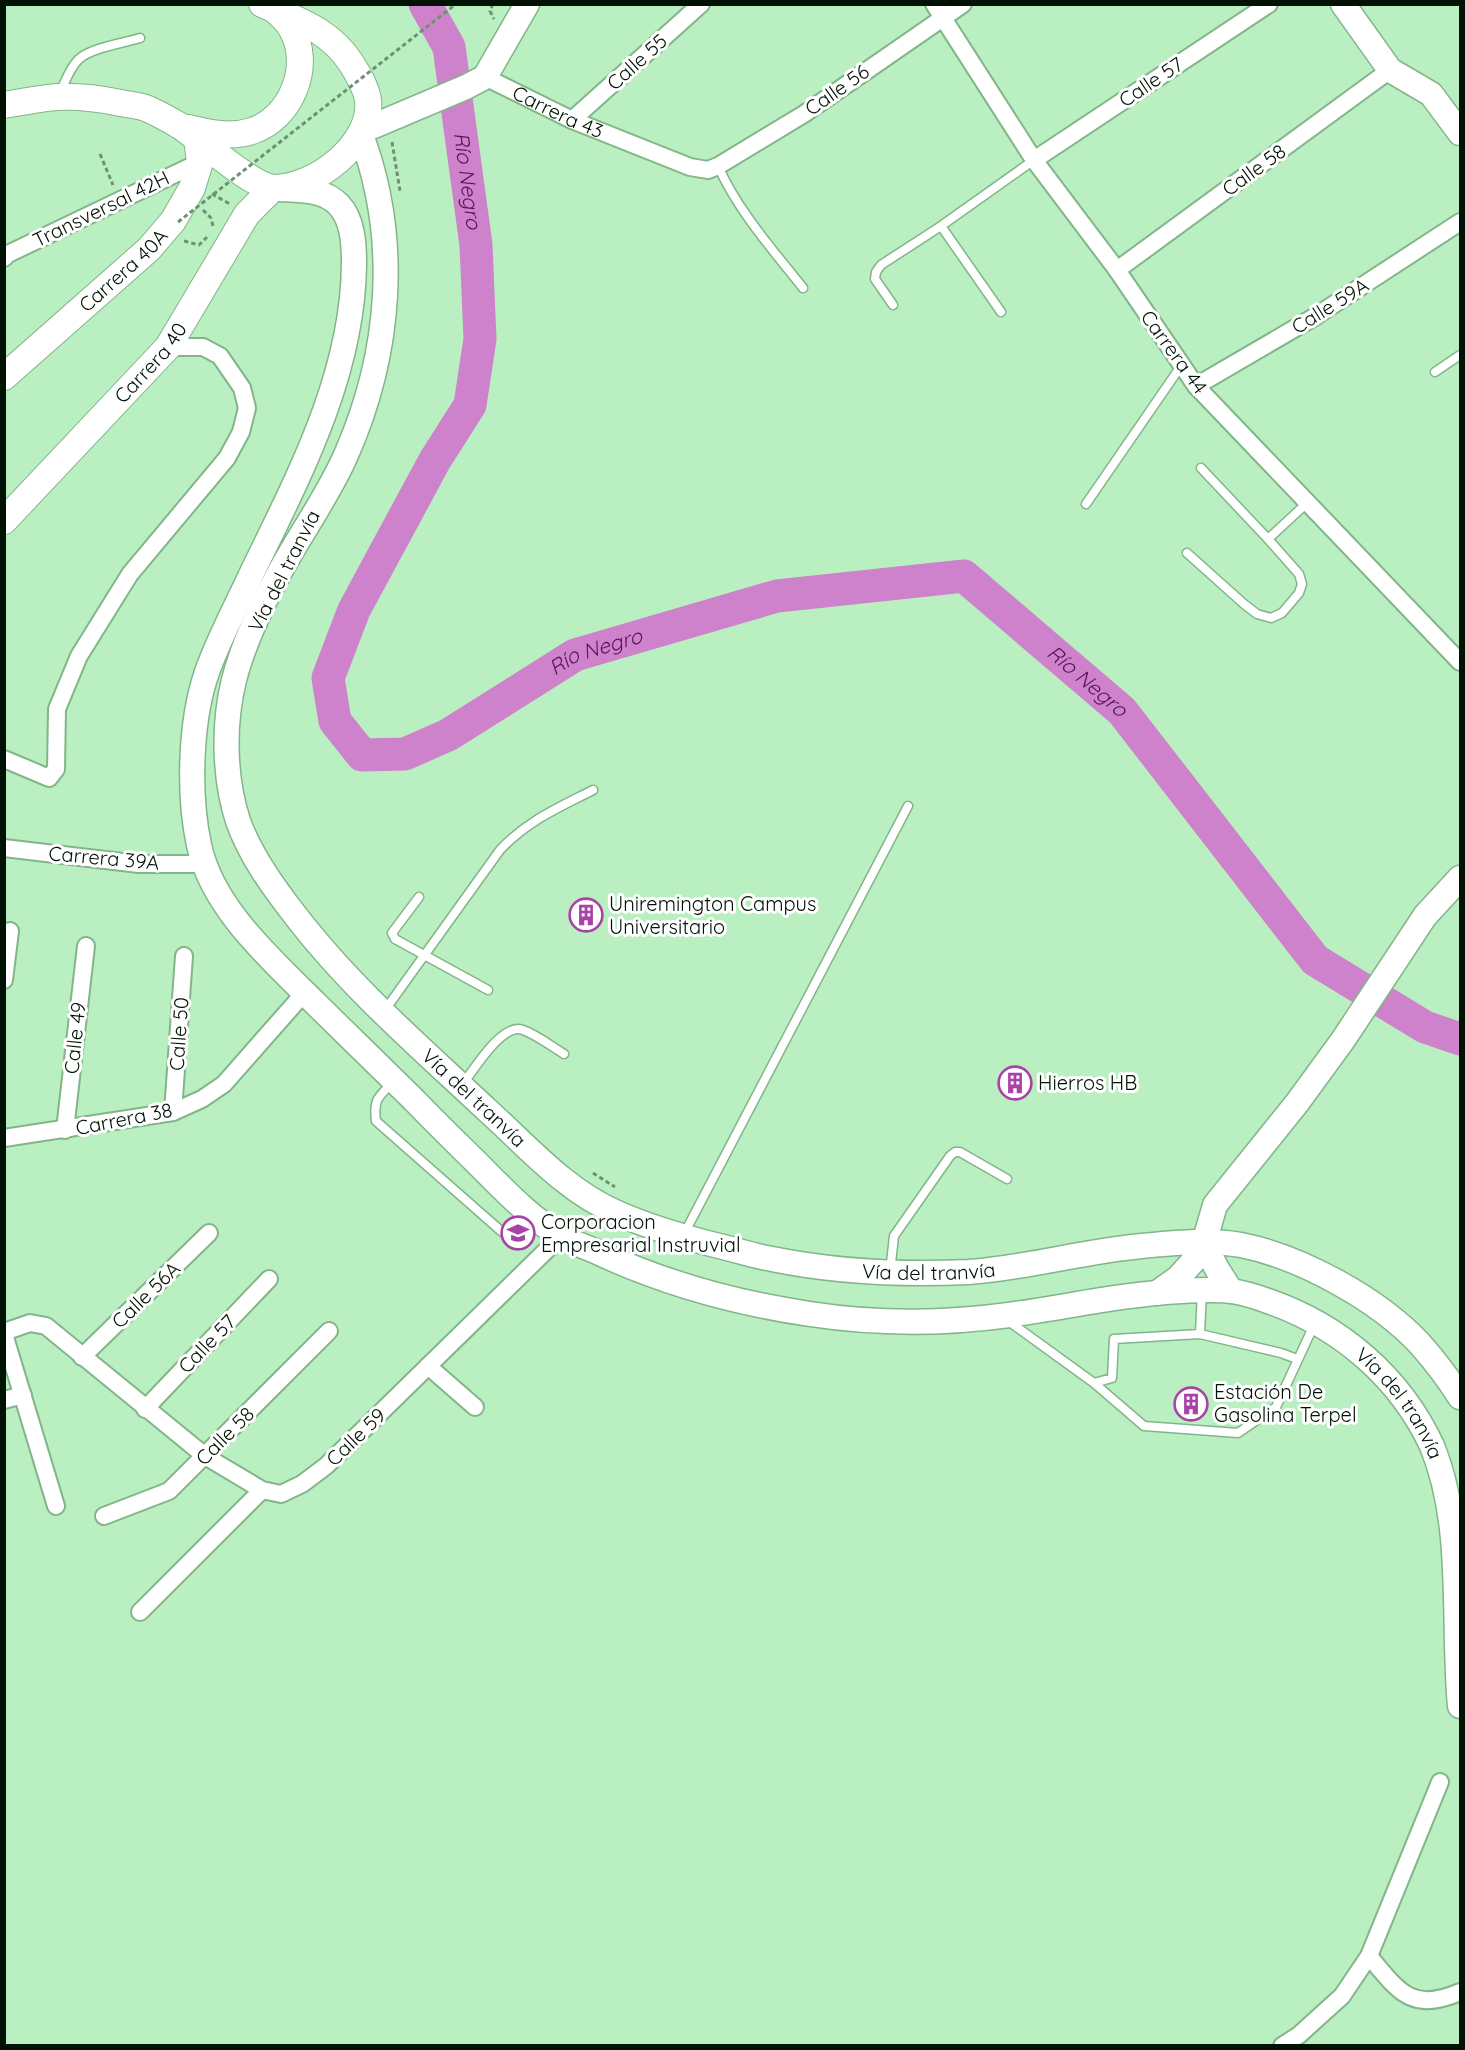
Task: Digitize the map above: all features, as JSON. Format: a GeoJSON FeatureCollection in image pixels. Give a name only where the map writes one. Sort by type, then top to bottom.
{"type":"FeatureCollection","features":[{"type":"Feature","properties":{"kind":"main road"},"geometry":{"type":"LineString","coordinates":[[4,105],[58,97],[100,99],[146,108],[192,142],[255,181],[273,188],[308,181],[336,163],[369,129],[485,77],[527,4]]}},
{"type":"Feature","properties":{"kind":"main road"},"geometry":{"type":"LineString","coordinates":[[1343,4],[1390,70],[1431,94],[1461,133]]}},
{"type":"Feature","properties":{"kind":"main road"},"geometry":{"type":"LineString","coordinates":[[268,7],[330,38],[344,52],[355,69],[368,100],[369,129]]}},
{"type":"Feature","properties":{"kind":"main road"},"geometry":{"type":"LineString","coordinates":[[192,142],[216,134],[234,134],[254,130],[272,120],[295,90],[300,69],[300,48],[291,27],[268,7]]}},
{"type":"Feature","properties":{"kind":"main road"},"geometry":{"type":"LineString","coordinates":[[368,100],[388,108],[411,110]]}},
{"type":"Feature","properties":{"kind":"main road","name":"Vía del tranvía"},"geometry":{"type":"LineString","coordinates":[[369,129],[370,161],[386,245],[386,296],[381,347],[367,398],[345,457],[273,584],[247,642],[234,681],[228,722],[231,794],[239,824],[264,872],[294,914],[336,965],[571,1187],[610,1210],[682,1237],[773,1260],[890,1272],[973,1271],[1138,1246],[1237,1244],[1313,1268],[1353,1291],[1417,1340],[1461,1397]]}},
{"type":"Feature","properties":{"kind":"main road","name":"Carrera 40A"},"geometry":{"type":"LineString","coordinates":[[4,377],[149,249],[173,221],[192,188],[192,142]]}},
{"type":"Feature","properties":{"kind":"main road","name":"Vía del tranvía"},"geometry":{"type":"LineString","coordinates":[[273,188],[317,192],[333,199],[342,207],[349,220],[354,247],[353,287],[339,365],[312,446],[222,636],[197,705],[193,733],[195,818],[198,844],[204,864],[230,912],[247,934],[515,1200],[561,1236],[636,1270],[689,1288],[764,1306],[868,1321],[926,1321],[1001,1316],[1157,1293],[1231,1291],[1273,1303],[1333,1332],[1368,1359],[1396,1388],[1416,1417],[1433,1449],[1444,1480],[1453,1523],[1461,1706]]}},
{"type":"Feature","properties":{"kind":"main road","name":"Carrera 40"},"geometry":{"type":"LineString","coordinates":[[4,521],[168,347],[247,214],[273,188]]}},
{"type":"Feature","properties":{"kind":"main road"},"geometry":{"type":"LineString","coordinates":[[1157,1293],[1187,1269],[1204,1243],[1215,1205],[1297,1103],[1343,1040],[1425,916],[1461,878]]}},
{"type":"Feature","properties":{"kind":"main road"},"geometry":{"type":"LineString","coordinates":[[1204,1243],[1231,1291]]}},
{"type":"Feature","properties":{"kind":"street","name":"Calle 55"},"geometry":{"type":"LineString","coordinates":[[572,120],[701,4]]}},
{"type":"Feature","properties":{"kind":"street","name":"Calle 56"},"geometry":{"type":"LineString","coordinates":[[713,168],[804,114],[938,11],[963,4]]}},
{"type":"Feature","properties":{"kind":"street","name":"Calle 57"},"geometry":{"type":"LineString","coordinates":[[1034,160],[1269,4]]}},
{"type":"Feature","properties":{"kind":"street","name":"Carrera 44"},"geometry":{"type":"LineString","coordinates":[[938,11],[1034,160],[1117,270],[1196,386],[1461,662]]}},
{"type":"Feature","properties":{"kind":"street","name":"Calle 58"},"geometry":{"type":"LineString","coordinates":[[1117,270],[1390,70]]}},
{"type":"Feature","properties":{"kind":"street","name":"Carrera 43"},"geometry":{"type":"LineString","coordinates":[[485,77],[572,120],[690,167],[713,168]]}},
{"type":"Feature","properties":{"kind":"street","name":"Transversal 42H"},"geometry":{"type":"LineString","coordinates":[[4,258],[120,200],[192,142]]}},
{"type":"Feature","properties":{"kind":"street","name":"Calle 59A"},"geometry":{"type":"LineString","coordinates":[[1196,386],[1316,316],[1461,222]]}},
{"type":"Feature","properties":{"kind":"street"},"geometry":{"type":"LineString","coordinates":[[4,759],[49,778],[56,769],[57,709],[79,656],[130,574],[227,458],[241,432],[247,408],[242,388],[220,356],[203,347],[168,347]]}},
{"type":"Feature","properties":{"kind":"street","name":"Carrera 39A"},"geometry":{"type":"LineString","coordinates":[[4,848],[140,864],[204,864]]}},
{"type":"Feature","properties":{"kind":"street"},"geometry":{"type":"LineString","coordinates":[[4,980],[10,931]]}},
{"type":"Feature","properties":{"kind":"street","name":"Calle 49"},"geometry":{"type":"LineString","coordinates":[[65,1130],[86,946]]}},
{"type":"Feature","properties":{"kind":"street","name":"Calle 50"},"geometry":{"type":"LineString","coordinates":[[173,1112],[184,956]]}},
{"type":"Feature","properties":{"kind":"street","name":"Carrera 38"},"geometry":{"type":"LineString","coordinates":[[4,1138],[173,1112],[202,1099],[224,1084],[305,992]]}},
{"type":"Feature","properties":{"kind":"street","name":"Calle 56A"},"geometry":{"type":"LineString","coordinates":[[82,1357],[209,1233]]}},
{"type":"Feature","properties":{"kind":"street","name":"Calle 59"},"geometry":{"type":"LineString","coordinates":[[262,1490],[281,1494],[302,1484],[326,1466],[561,1236]]}},
{"type":"Feature","properties":{"kind":"street","name":"Calle 57"},"geometry":{"type":"LineString","coordinates":[[145,1408],[269,1279]]}},
{"type":"Feature","properties":{"kind":"street"},"geometry":{"type":"LineString","coordinates":[[56,1506],[4,1333],[30,1323],[46,1326],[205,1456],[262,1490],[140,1612]]}},
{"type":"Feature","properties":{"kind":"street","name":"Calle 58"},"geometry":{"type":"LineString","coordinates":[[104,1516],[169,1491],[330,1331]]}},
{"type":"Feature","properties":{"kind":"street"},"geometry":{"type":"LineString","coordinates":[[428,1366],[475,1407]]}},
{"type":"Feature","properties":{"kind":"street"},"geometry":{"type":"LineString","coordinates":[[4,1400],[23,1395]]}},
{"type":"Feature","properties":{"kind":"street"},"geometry":{"type":"LineString","coordinates":[[1282,2046],[1299,2035],[1342,1996],[1369,1956],[1440,1782]]}},
{"type":"Feature","properties":{"kind":"street"},"geometry":{"type":"LineString","coordinates":[[1369,1956],[1394,1986],[1415,1999],[1440,2001],[1461,1992]]}},
{"type":"Feature","properties":{"kind":"lane"},"geometry":{"type":"LineString","coordinates":[[58,97],[71,70],[86,54],[140,38]]}},
{"type":"Feature","properties":{"kind":"lane"},"geometry":{"type":"LineString","coordinates":[[893,304],[874,279],[881,265],[942,226],[1034,160]]}},
{"type":"Feature","properties":{"kind":"lane"},"geometry":{"type":"LineString","coordinates":[[713,168],[759,233],[803,288]]}},
{"type":"Feature","properties":{"kind":"lane"},"geometry":{"type":"LineString","coordinates":[[942,226],[1001,312]]}},
{"type":"Feature","properties":{"kind":"lane"},"geometry":{"type":"LineString","coordinates":[[1435,372],[1461,355]]}},
{"type":"Feature","properties":{"kind":"lane"},"geometry":{"type":"LineString","coordinates":[[1086,504],[1182,366]]}},
{"type":"Feature","properties":{"kind":"lane"},"geometry":{"type":"LineString","coordinates":[[1187,553],[1244,604],[1257,614],[1271,618],[1282,613],[1299,593],[1302,584],[1299,574],[1201,468]]}},
{"type":"Feature","properties":{"kind":"lane"},"geometry":{"type":"LineString","coordinates":[[1268,539],[1307,503]]}},
{"type":"Feature","properties":{"kind":"lane"},"geometry":{"type":"LineString","coordinates":[[384,1012],[500,850],[515,834],[530,823],[593,790]]}},
{"type":"Feature","properties":{"kind":"lane"},"geometry":{"type":"LineString","coordinates":[[682,1237],[908,806]]}},
{"type":"Feature","properties":{"kind":"lane"},"geometry":{"type":"LineString","coordinates":[[419,897],[392,933],[395,939],[488,990]]}},
{"type":"Feature","properties":{"kind":"lane"},"geometry":{"type":"LineString","coordinates":[[462,1086],[503,1034],[513,1029],[522,1030],[564,1054]]}},
{"type":"Feature","properties":{"kind":"lane"},"geometry":{"type":"LineString","coordinates":[[394,1081],[378,1097],[374,1106],[376,1121],[501,1232],[513,1239],[524,1239],[540,1221]]}},
{"type":"Feature","properties":{"kind":"lane"},"geometry":{"type":"LineString","coordinates":[[890,1272],[894,1236],[955,1152],[960,1152],[1007,1179]]}},
{"type":"Feature","properties":{"kind":"lane"},"geometry":{"type":"LineString","coordinates":[[1200,1334],[1202,1290]]}},
{"type":"Feature","properties":{"kind":"lane"},"geometry":{"type":"LineString","coordinates":[[1001,1316],[1094,1383],[1144,1426],[1238,1433],[1276,1407],[1316,1322]]}},
{"type":"Feature","properties":{"kind":"lane"},"geometry":{"type":"LineString","coordinates":[[1094,1383],[1112,1378],[1114,1339],[1200,1334],[1281,1353],[1297,1359]]}},
{"type":"Feature","properties":{"kind":"path"},"geometry":{"type":"LineString","coordinates":[[175,230],[178,222],[456,4]]}},
{"type":"Feature","properties":{"kind":"path"},"geometry":{"type":"LineString","coordinates":[[492,17],[490,11],[493,4]]}},
{"type":"Feature","properties":{"kind":"path"},"geometry":{"type":"LineString","coordinates":[[369,129],[394,148],[400,192]]}},
{"type":"Feature","properties":{"kind":"path"},"geometry":{"type":"LineString","coordinates":[[100,153],[120,200]]}},
{"type":"Feature","properties":{"kind":"path"},"geometry":{"type":"LineString","coordinates":[[205,190],[247,214]]}},
{"type":"Feature","properties":{"kind":"path"},"geometry":{"type":"LineString","coordinates":[[178,237],[198,245],[208,237],[213,226],[211,218],[196,204],[201,197]]}},
{"type":"Feature","properties":{"kind":"path"},"geometry":{"type":"LineString","coordinates":[[584,1168],[624,1192]]}},
{"type":"Feature","properties":{"kind":"waterway","name":"Río Negro"},"geometry":{"type":"LineString","coordinates":[[425,4],[449,47],[476,245],[480,339],[470,405],[435,460],[354,610],[328,678],[335,721],[362,755],[405,754],[448,735],[575,655],[777,596],[964,576],[1122,711],[1315,960],[1425,1027],[1460,1039]]}},
{"type":"Feature","properties":{"kind":"place","name":"Uniremington Campus Universitario"},"geometry":{"type":"Point","coordinates":[586,915]}},
{"type":"Feature","properties":{"kind":"place","name":"Hierros HB"},"geometry":{"type":"Point","coordinates":[1015,1083]}},
{"type":"Feature","properties":{"kind":"place","name":"Corporacion Empresarial Instruvial"},"geometry":{"type":"Point","coordinates":[518,1233]}},
{"type":"Feature","properties":{"kind":"place","name":"Estación De Gasolina Terpel"},"geometry":{"type":"Point","coordinates":[1191,1404]}}]}
